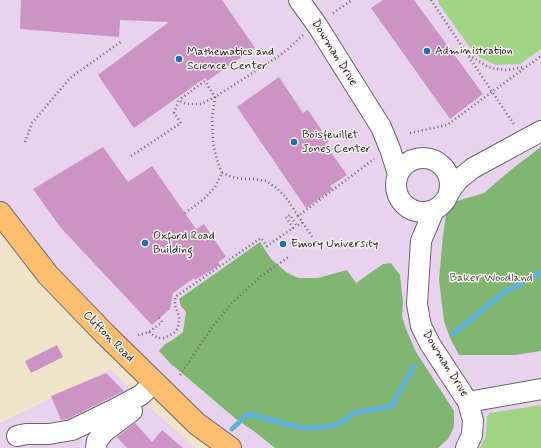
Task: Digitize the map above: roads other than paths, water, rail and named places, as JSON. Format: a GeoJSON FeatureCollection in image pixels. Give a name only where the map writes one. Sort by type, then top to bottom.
{"type":"FeatureCollection","features":[{"type":"Feature","properties":{"kind":"main road"},"geometry":{"type":"LineString","coordinates":[[0,213],[48,274]]}},
{"type":"Feature","properties":{"kind":"street","name":"Dowman Drive"},"geometry":{"type":"LineString","coordinates":[[300,0],[381,127],[398,174],[396,189],[402,203],[415,211],[427,212],[434,210],[446,201],[450,191],[458,180],[473,168]]}},
{"type":"Feature","properties":{"kind":"street","name":"Dowman Drive"},"geometry":{"type":"LineString","coordinates":[[381,127],[393,139],[423,158],[428,158],[438,162],[446,169]]}},
{"type":"Feature","properties":{"kind":"street"},"geometry":{"type":"LineString","coordinates":[[446,169],[455,171],[473,168],[533,136]]}},
{"type":"Feature","properties":{"kind":"street"},"geometry":{"type":"LineString","coordinates":[[398,174],[408,162],[423,158]]}},
{"type":"Feature","properties":{"kind":"street"},"geometry":{"type":"LineString","coordinates":[[446,169],[450,180],[450,191]]}},
{"type":"Feature","properties":{"kind":"street","name":"Dowman Drive"},"geometry":{"type":"LineString","coordinates":[[434,210],[421,241],[417,304],[422,326],[430,344],[468,402],[473,420],[472,435],[466,448]]}},
{"type":"Feature","properties":{"kind":"street"},"geometry":{"type":"LineString","coordinates":[[48,274],[103,332],[197,424],[230,448]]}},
{"type":"Feature","properties":{"kind":"street"},"geometry":{"type":"LineString","coordinates":[[17,436],[26,434],[49,434],[72,430],[158,386]]}},
{"type":"Feature","properties":{"kind":"street"},"geometry":{"type":"LineString","coordinates":[[96,448],[98,441],[104,432],[158,386]]}},
{"type":"Feature","properties":{"kind":"street"},"geometry":{"type":"LineString","coordinates":[[468,402],[541,389]]}},
{"type":"Feature","properties":{"kind":"waterway"},"geometry":{"type":"LineString","coordinates":[[453,334],[502,294],[541,272]]}},
{"type":"Feature","properties":{"kind":"waterway"},"geometry":{"type":"LineString","coordinates":[[232,429],[248,414],[302,428],[328,427],[343,422],[354,413],[392,406],[414,366]]}},
{"type":"Feature","properties":{"kind":"place","name":"Administration"},"geometry":{"type":"Point","coordinates":[427,51]}},
{"type":"Feature","properties":{"kind":"place","name":"Mathematics and Science Center"},"geometry":{"type":"Point","coordinates":[179,59]}},
{"type":"Feature","properties":{"kind":"place","name":"Boisfeuillet Jones Center"},"geometry":{"type":"Point","coordinates":[294,142]}},
{"type":"Feature","properties":{"kind":"place","name":"Oxford Road Building"},"geometry":{"type":"Point","coordinates":[145,243]}},
{"type":"Feature","properties":{"kind":"place","name":"Emory University"},"geometry":{"type":"Point","coordinates":[283,244]}},
{"type":"Feature","properties":{"kind":"park label","name":"Baker Woodland"},"geometry":{"type":"Point","coordinates":[491,278]}}]}
